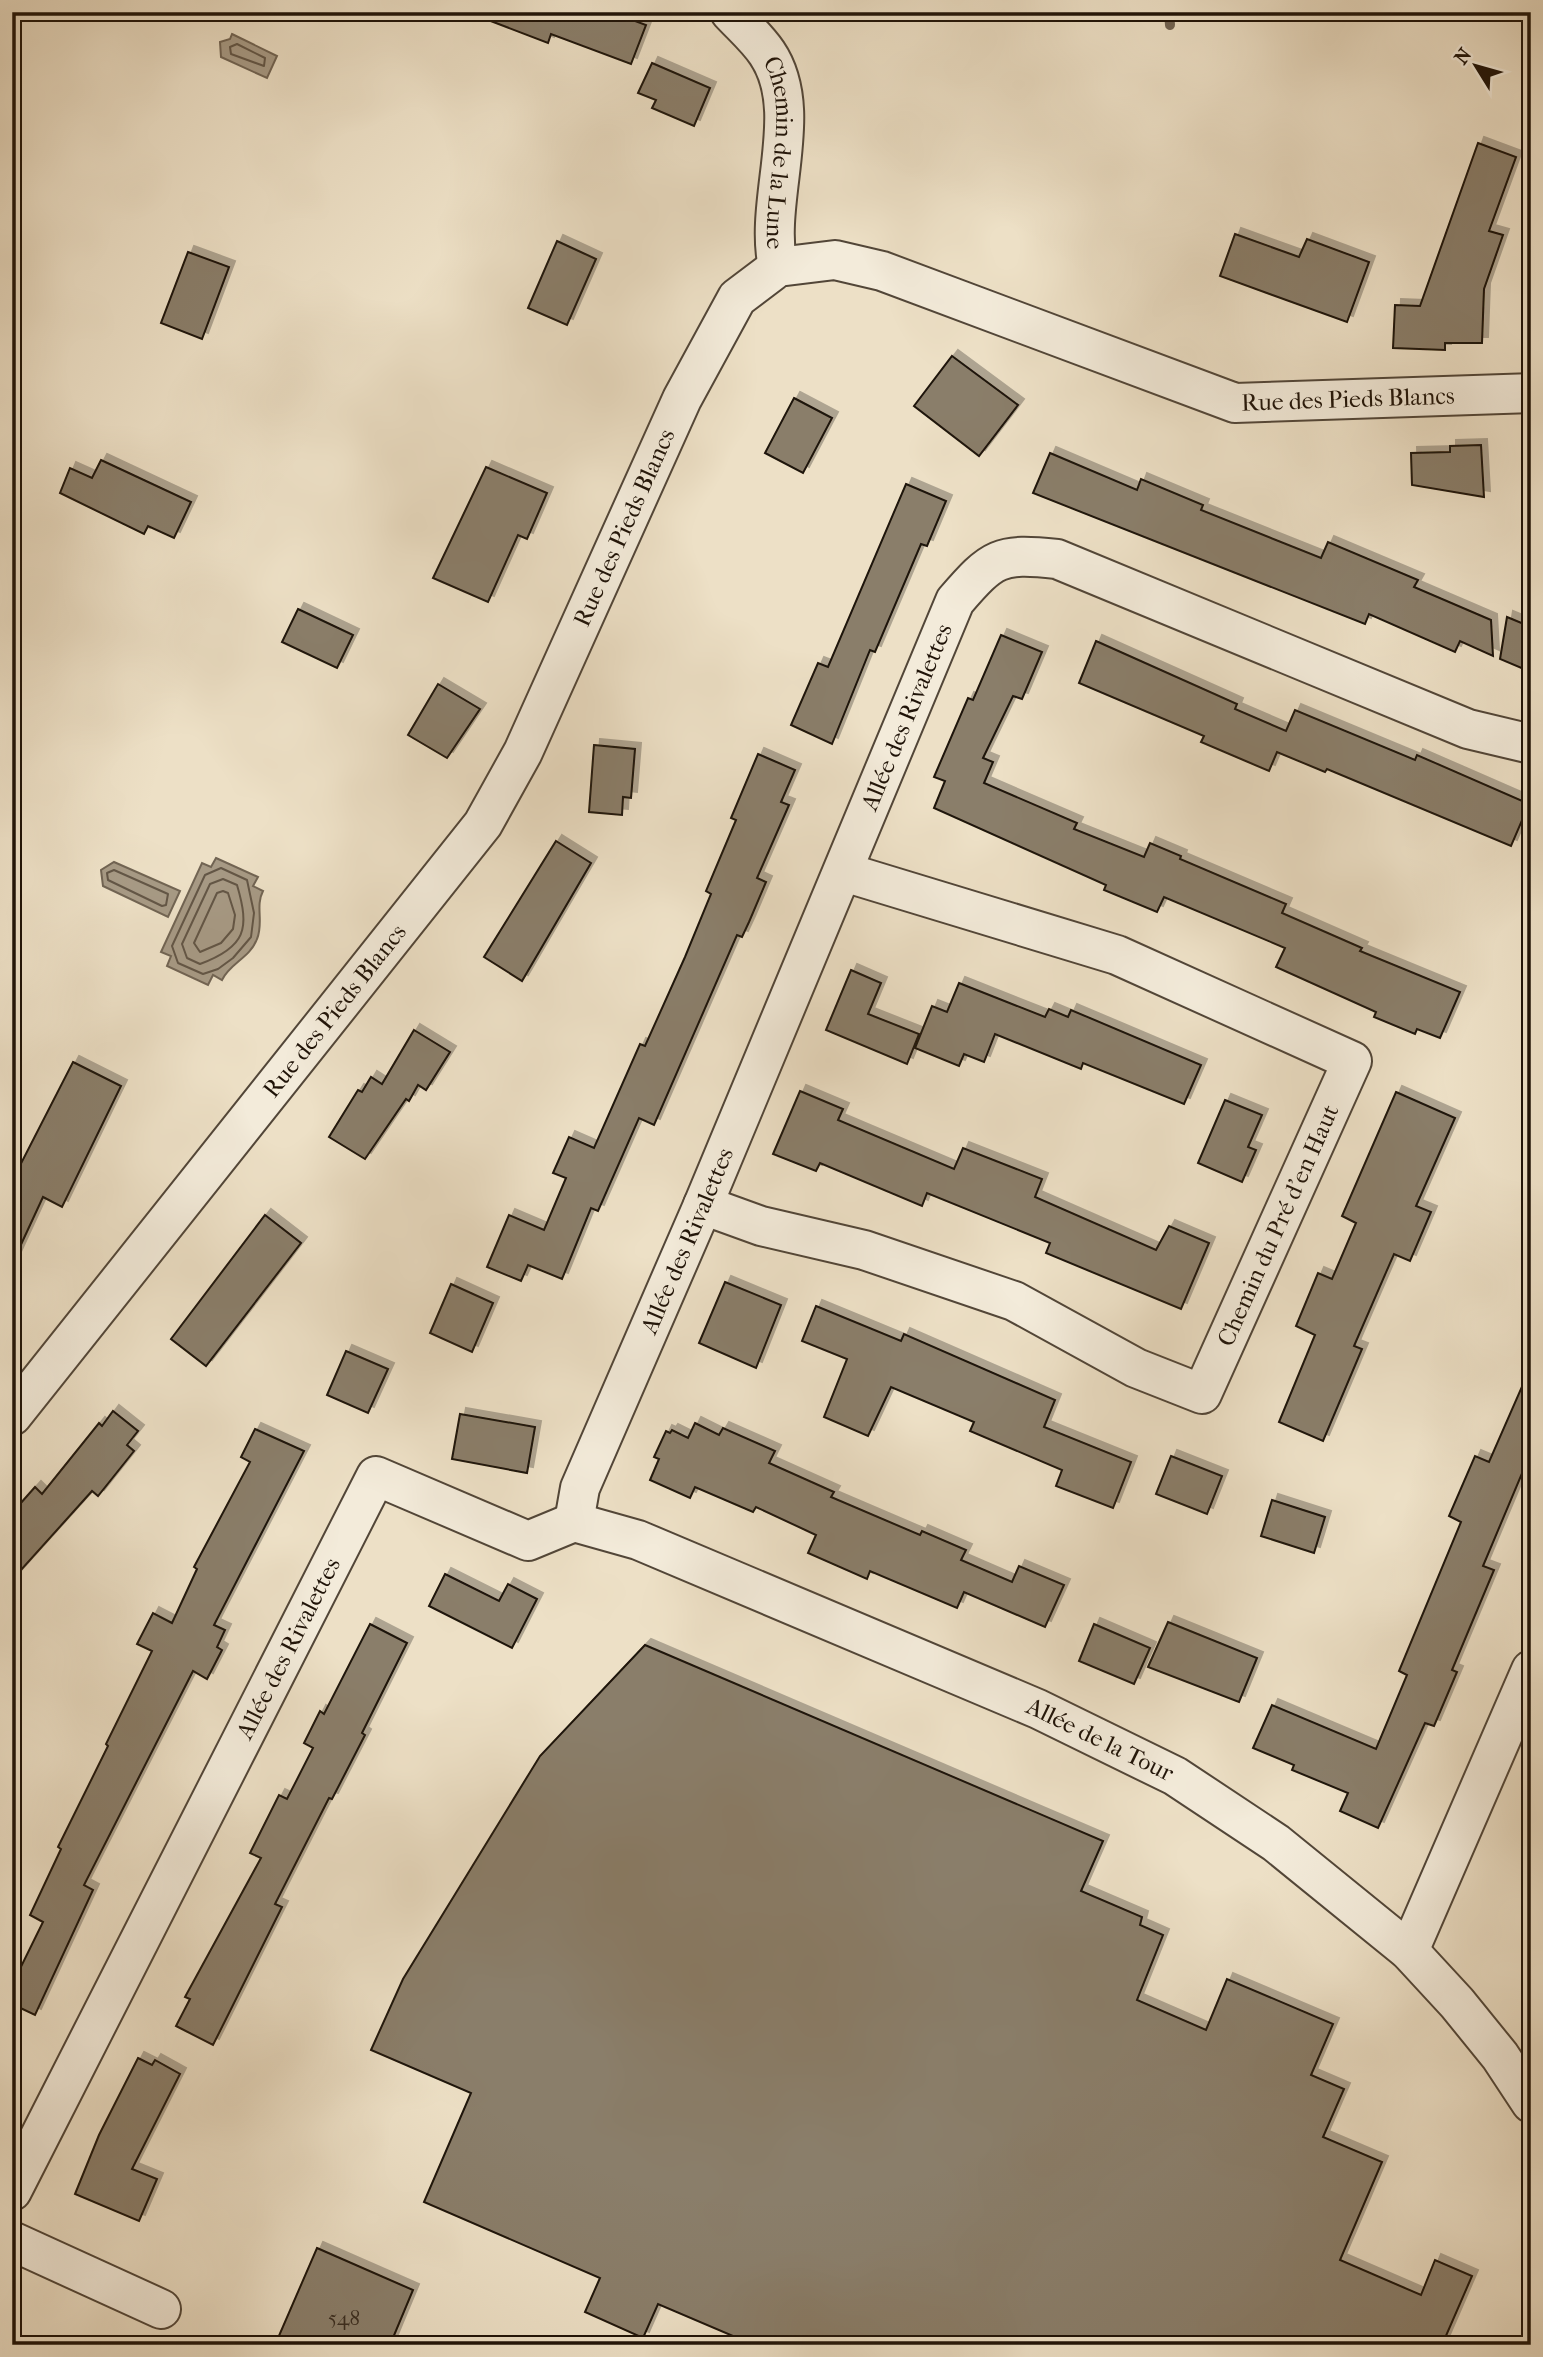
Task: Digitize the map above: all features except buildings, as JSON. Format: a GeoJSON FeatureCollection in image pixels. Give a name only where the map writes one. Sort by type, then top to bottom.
{"type":"FeatureCollection","features":[{"type":"Feature","properties":{"kind":"street","name":"Chemin de la Lune"},"geometry":{"type":"LineString","coordinates":[[730,12],[768,54],[781,91],[784,138],[774,204],[778,267]]}},
{"type":"Feature","properties":{"kind":"street","name":"Rue des Pieds Blancs"},"geometry":{"type":"LineString","coordinates":[[12,1416],[483,824],[523,752],[681,399],[718,327],[737,298],[778,267],[835,260],[882,271],[1235,403],[1531,393]]}},
{"type":"Feature","properties":{"kind":"street","name":"Allée des Rivalettes"},"geometry":{"type":"LineString","coordinates":[[12,2191],[376,1476],[527,1541],[574,1522],[580,1488],[844,872],[955,601],[982,570],[1014,555],[1057,559],[1468,729],[1531,744]]}},
{"type":"Feature","properties":{"kind":"street","name":"Chemin du Pré d'en Haut"},"geometry":{"type":"LineString","coordinates":[[703,1205],[761,1226],[864,1250],[1014,1301],[1136,1367],[1202,1394],[1352,1061],[1117,955],[844,872]]}},
{"type":"Feature","properties":{"kind":"street","name":"Allée de la Tour"},"geometry":{"type":"LineString","coordinates":[[574,1522],[638,1540],[1038,1709],[1175,1776],[1276,1843],[1409,1951],[1457,2003],[1500,2056],[1531,2103]]}},
{"type":"Feature","properties":{"kind":"street"},"geometry":{"type":"LineString","coordinates":[[1409,1951],[1531,1670]]}},
{"type":"Feature","properties":{"kind":"street"},"geometry":{"type":"LineString","coordinates":[[12,2241],[161,2309]]}},
{"type":"Feature","properties":{"kind":"water"},"geometry":{"type":"Polygon","coordinates":[[[232,34],[277,56],[267,78],[221,57],[220,42],[230,39],[232,34]]]}},
{"type":"Feature","properties":{"kind":"water"},"geometry":{"type":"Polygon","coordinates":[[[216,858],[258,877],[253,886],[263,891],[260,927],[254,946],[222,980],[213,975],[208,985],[167,966],[171,956],[161,952],[202,863],[211,867],[216,858]]]}},
{"type":"Feature","properties":{"kind":"water"},"geometry":{"type":"Polygon","coordinates":[[[114,862],[180,891],[168,917],[103,886],[101,870],[114,862]]]}},
{"type":"Feature","properties":{"kind":"waterway"},"geometry":{"type":"LineString","coordinates":[[1169,12],[1170,25]]}}]}
